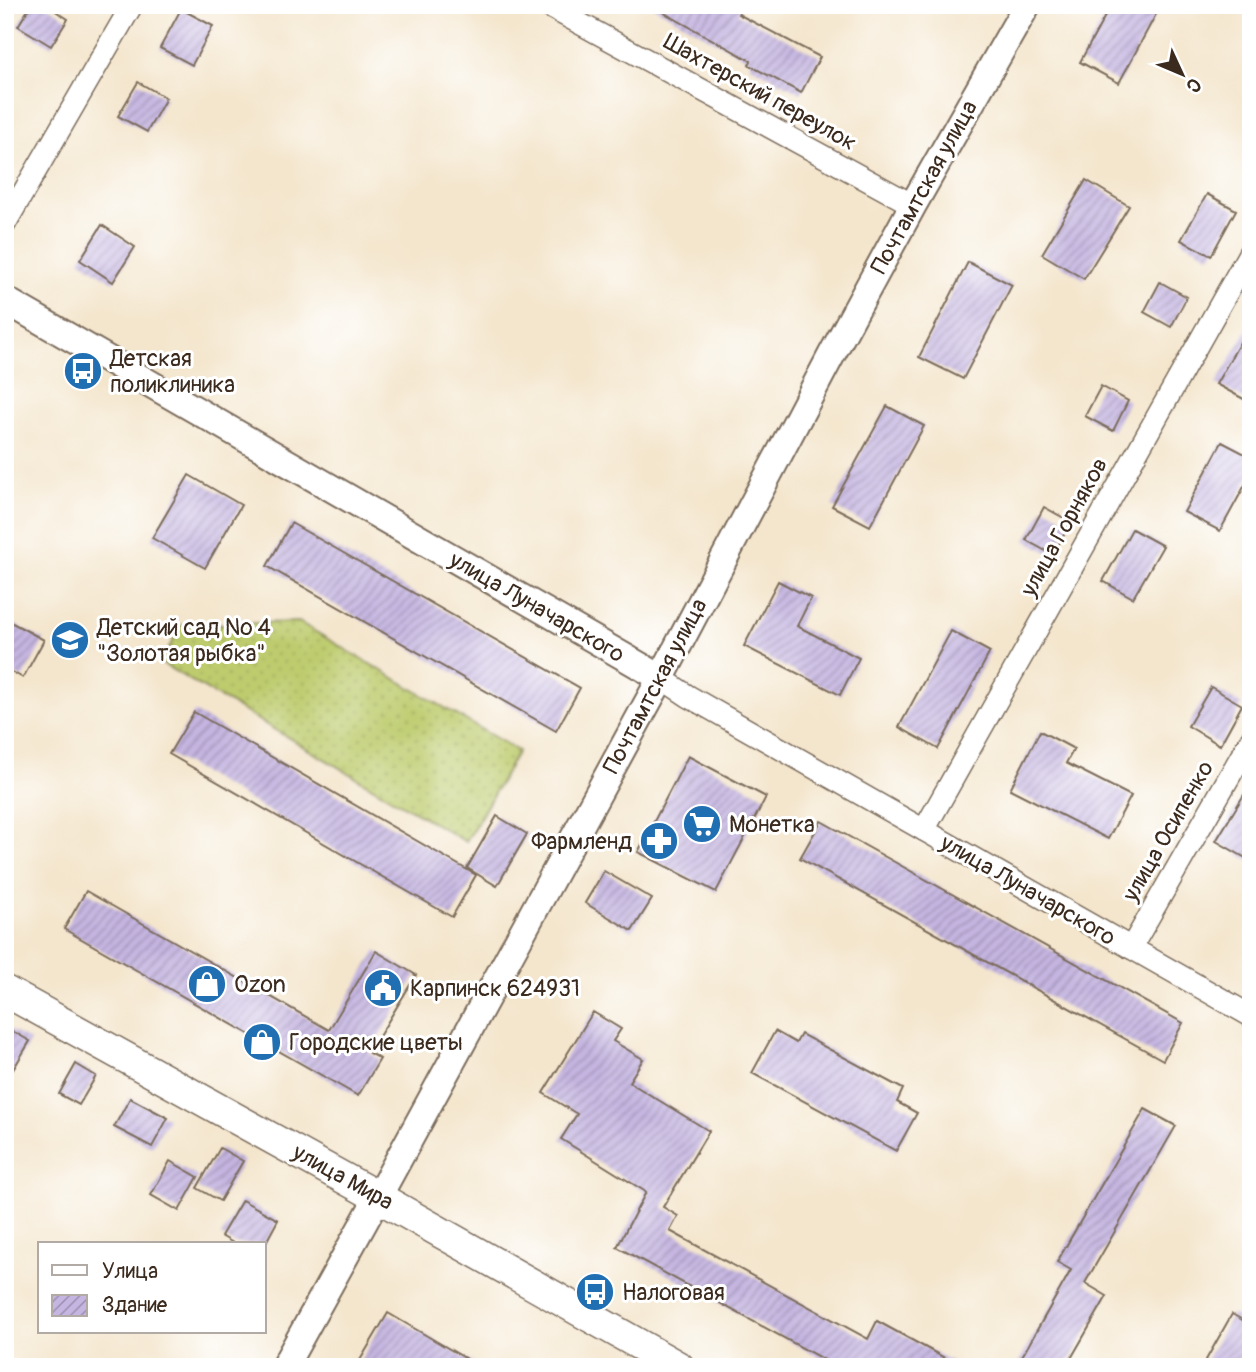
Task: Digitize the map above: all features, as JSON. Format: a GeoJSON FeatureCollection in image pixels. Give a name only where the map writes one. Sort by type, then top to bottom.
{"type":"FeatureCollection","features":[{"type":"Feature","properties":{"kind":"main road","name":"улица Мира"},"geometry":{"type":"LineString","coordinates":[[5,991],[679,1367]]}},
{"type":"Feature","properties":{"kind":"street"},"geometry":{"type":"LineString","coordinates":[[5,224],[132,5]]}},
{"type":"Feature","properties":{"kind":"street","name":"Шахтерский переулок"},"geometry":{"type":"LineString","coordinates":[[546,5],[913,205]]}},
{"type":"Feature","properties":{"kind":"street","name":"Почтамтская улица"},"geometry":{"type":"LineString","coordinates":[[284,1367],[661,678],[913,205],[1027,5]]}},
{"type":"Feature","properties":{"kind":"street","name":"улица Горняков"},"geometry":{"type":"LineString","coordinates":[[924,830],[1251,250]]}},
{"type":"Feature","properties":{"kind":"street","name":"улица Луначарского"},"geometry":{"type":"LineString","coordinates":[[5,300],[688,696],[1251,1017]]}},
{"type":"Feature","properties":{"kind":"street","name":"улица Осипенко"},"geometry":{"type":"LineString","coordinates":[[1131,948],[1251,739]]}},
{"type":"Feature","properties":{"kind":"green space"},"geometry":{"type":"Polygon","coordinates":[[[299,622],[518,751],[466,842],[161,663],[181,625],[299,622]]]}},
{"type":"Feature","properties":{"kind":"building"},"geometry":{"type":"Polygon","coordinates":[[[31,5],[46,5],[68,19],[51,46],[18,26],[31,5]]]}},
{"type":"Feature","properties":{"kind":"building"},"geometry":{"type":"Polygon","coordinates":[[[650,5],[743,5],[738,14],[820,57],[801,93],[749,65],[751,61],[650,5]]]}},
{"type":"Feature","properties":{"kind":"building"},"geometry":{"type":"Polygon","coordinates":[[[1111,5],[1161,5],[1119,83],[1080,62],[1111,5]]]}},
{"type":"Feature","properties":{"kind":"building"},"geometry":{"type":"Polygon","coordinates":[[[181,9],[213,26],[192,65],[160,48],[181,9]]]}},
{"type":"Feature","properties":{"kind":"building"},"geometry":{"type":"Polygon","coordinates":[[[138,82],[166,98],[147,132],[118,116],[138,82]]]}},
{"type":"Feature","properties":{"kind":"building"},"geometry":{"type":"Polygon","coordinates":[[[1086,180],[1129,206],[1084,279],[1042,254],[1086,180]]]}},
{"type":"Feature","properties":{"kind":"building"},"geometry":{"type":"Polygon","coordinates":[[[1207,194],[1236,210],[1211,256],[1181,240],[1207,194]]]}},
{"type":"Feature","properties":{"kind":"building"},"geometry":{"type":"Polygon","coordinates":[[[102,225],[135,247],[113,282],[80,260],[102,225]]]}},
{"type":"Feature","properties":{"kind":"building"},"geometry":{"type":"Polygon","coordinates":[[[968,262],[1012,285],[963,379],[919,357],[968,262]]]}},
{"type":"Feature","properties":{"kind":"building"},"geometry":{"type":"Polygon","coordinates":[[[1160,282],[1187,297],[1171,327],[1144,312],[1160,282]]]}},
{"type":"Feature","properties":{"kind":"building"},"geometry":{"type":"Polygon","coordinates":[[[1251,323],[1251,403],[1216,384],[1251,323]]]}},
{"type":"Feature","properties":{"kind":"building"},"geometry":{"type":"Polygon","coordinates":[[[1101,386],[1128,401],[1113,431],[1085,416],[1101,386]]]}},
{"type":"Feature","properties":{"kind":"building"},"geometry":{"type":"Polygon","coordinates":[[[887,406],[924,426],[870,526],[832,506],[887,406]]]}},
{"type":"Feature","properties":{"kind":"building"},"geometry":{"type":"Polygon","coordinates":[[[1222,442],[1251,457],[1251,474],[1220,531],[1184,512],[1222,442]]]}},
{"type":"Feature","properties":{"kind":"building"},"geometry":{"type":"Polygon","coordinates":[[[189,475],[241,505],[205,568],[152,538],[189,475]]]}},
{"type":"Feature","properties":{"kind":"building"},"geometry":{"type":"Polygon","coordinates":[[[1044,507],[1071,522],[1053,555],[1026,540],[1044,507]]]}},
{"type":"Feature","properties":{"kind":"building"},"geometry":{"type":"Polygon","coordinates":[[[291,523],[580,688],[556,731],[267,566],[291,523]]]}},
{"type":"Feature","properties":{"kind":"building"},"geometry":{"type":"Polygon","coordinates":[[[1132,529],[1163,546],[1133,598],[1103,581],[1132,529]]]}},
{"type":"Feature","properties":{"kind":"building"},"geometry":{"type":"Polygon","coordinates":[[[778,581],[811,598],[797,626],[859,658],[840,695],[744,646],[778,581]]]}},
{"type":"Feature","properties":{"kind":"building"},"geometry":{"type":"Polygon","coordinates":[[[5,619],[44,640],[23,678],[5,668],[5,619]]]}},
{"type":"Feature","properties":{"kind":"building"},"geometry":{"type":"Polygon","coordinates":[[[951,631],[990,652],[938,749],[899,727],[951,631]]]}},
{"type":"Feature","properties":{"kind":"building"},"geometry":{"type":"Polygon","coordinates":[[[1211,687],[1242,705],[1220,745],[1188,726],[1211,687]]]}},
{"type":"Feature","properties":{"kind":"building"},"geometry":{"type":"Polygon","coordinates":[[[194,712],[476,875],[452,917],[169,754],[194,712]]]}},
{"type":"Feature","properties":{"kind":"building"},"geometry":{"type":"Polygon","coordinates":[[[1040,731],[1074,749],[1066,763],[1131,796],[1108,839],[1010,789],[1040,731]]]}},
{"type":"Feature","properties":{"kind":"building","name":"Монетка"},"geometry":{"type":"Polygon","coordinates":[[[688,756],[766,797],[716,892],[638,852],[688,756]]]}},
{"type":"Feature","properties":{"kind":"building"},"geometry":{"type":"Polygon","coordinates":[[[1251,783],[1251,861],[1216,841],[1251,783]]]}},
{"type":"Feature","properties":{"kind":"building"},"geometry":{"type":"Polygon","coordinates":[[[497,816],[527,834],[497,886],[467,868],[497,816]]]}},
{"type":"Feature","properties":{"kind":"building"},"geometry":{"type":"Polygon","coordinates":[[[821,821],[1183,1023],[1163,1060],[800,858],[821,821]]]}},
{"type":"Feature","properties":{"kind":"building"},"geometry":{"type":"Polygon","coordinates":[[[604,871],[652,899],[632,931],[585,903],[604,871]]]}},
{"type":"Feature","properties":{"kind":"building"},"geometry":{"type":"Polygon","coordinates":[[[86,891],[329,1030],[376,951],[416,975],[369,1053],[380,1059],[358,1096],[64,929],[86,891]]]}},
{"type":"Feature","properties":{"kind":"building"},"geometry":{"type":"Polygon","coordinates":[[[593,1012],[621,1029],[613,1041],[643,1059],[629,1082],[709,1131],[663,1207],[678,1216],[670,1231],[868,1339],[877,1321],[961,1367],[837,1367],[617,1247],[646,1192],[561,1139],[577,1114],[543,1093],[593,1012]]]}},
{"type":"Feature","properties":{"kind":"building"},"geometry":{"type":"Polygon","coordinates":[[[5,1027],[30,1041],[5,1083],[5,1027]]]}},
{"type":"Feature","properties":{"kind":"building"},"geometry":{"type":"Polygon","coordinates":[[[775,1031],[796,1043],[801,1034],[903,1089],[897,1102],[917,1113],[896,1151],[752,1073],[775,1031]]]}},
{"type":"Feature","properties":{"kind":"building"},"geometry":{"type":"Polygon","coordinates":[[[76,1064],[96,1076],[79,1105],[59,1094],[76,1064]]]}},
{"type":"Feature","properties":{"kind":"building"},"geometry":{"type":"Polygon","coordinates":[[[130,1098],[168,1118],[152,1147],[114,1127],[130,1098]]]}},
{"type":"Feature","properties":{"kind":"building"},"geometry":{"type":"Polygon","coordinates":[[[1145,1109],[1176,1126],[1085,1283],[1107,1296],[1066,1367],[1016,1367],[1071,1270],[1057,1262],[1145,1109]]]}},
{"type":"Feature","properties":{"kind":"building"},"geometry":{"type":"Polygon","coordinates":[[[220,1148],[243,1161],[220,1201],[197,1188],[220,1148]]]}},
{"type":"Feature","properties":{"kind":"building"},"geometry":{"type":"Polygon","coordinates":[[[170,1161],[198,1177],[179,1211],[151,1195],[170,1161]]]}},
{"type":"Feature","properties":{"kind":"building"},"geometry":{"type":"Polygon","coordinates":[[[242,1200],[278,1220],[266,1242],[232,1242],[221,1236],[242,1200]]]}},
{"type":"Feature","properties":{"kind":"building"},"geometry":{"type":"Polygon","coordinates":[[[388,1313],[480,1367],[356,1367],[388,1313]]]}},
{"type":"Feature","properties":{"kind":"building"},"geometry":{"type":"Polygon","coordinates":[[[1232,1314],[1251,1325],[1251,1367],[1202,1367],[1232,1314]]]}},
{"type":"Feature","properties":{"kind":"place","name":"Детская поликлиника"},"geometry":{"type":"Point","coordinates":[83,371]}},
{"type":"Feature","properties":{"kind":"place","name":"Детский сад № 4 \"Золотая рыбка\""},"geometry":{"type":"Point","coordinates":[70,640]}},
{"type":"Feature","properties":{"kind":"place","name":"Монетка"},"geometry":{"type":"Point","coordinates":[702,824]}},
{"type":"Feature","properties":{"kind":"place","name":"Фармленд"},"geometry":{"type":"Point","coordinates":[659,841]}},
{"type":"Feature","properties":{"kind":"place","name":"Ozon"},"geometry":{"type":"Point","coordinates":[207,984]}},
{"type":"Feature","properties":{"kind":"place","name":"Карпинск 624931"},"geometry":{"type":"Point","coordinates":[383,988]}},
{"type":"Feature","properties":{"kind":"place","name":"Городские цветы"},"geometry":{"type":"Point","coordinates":[262,1042]}},
{"type":"Feature","properties":{"kind":"place","name":"Налоговая"},"geometry":{"type":"Point","coordinates":[595,1292]}}]}
